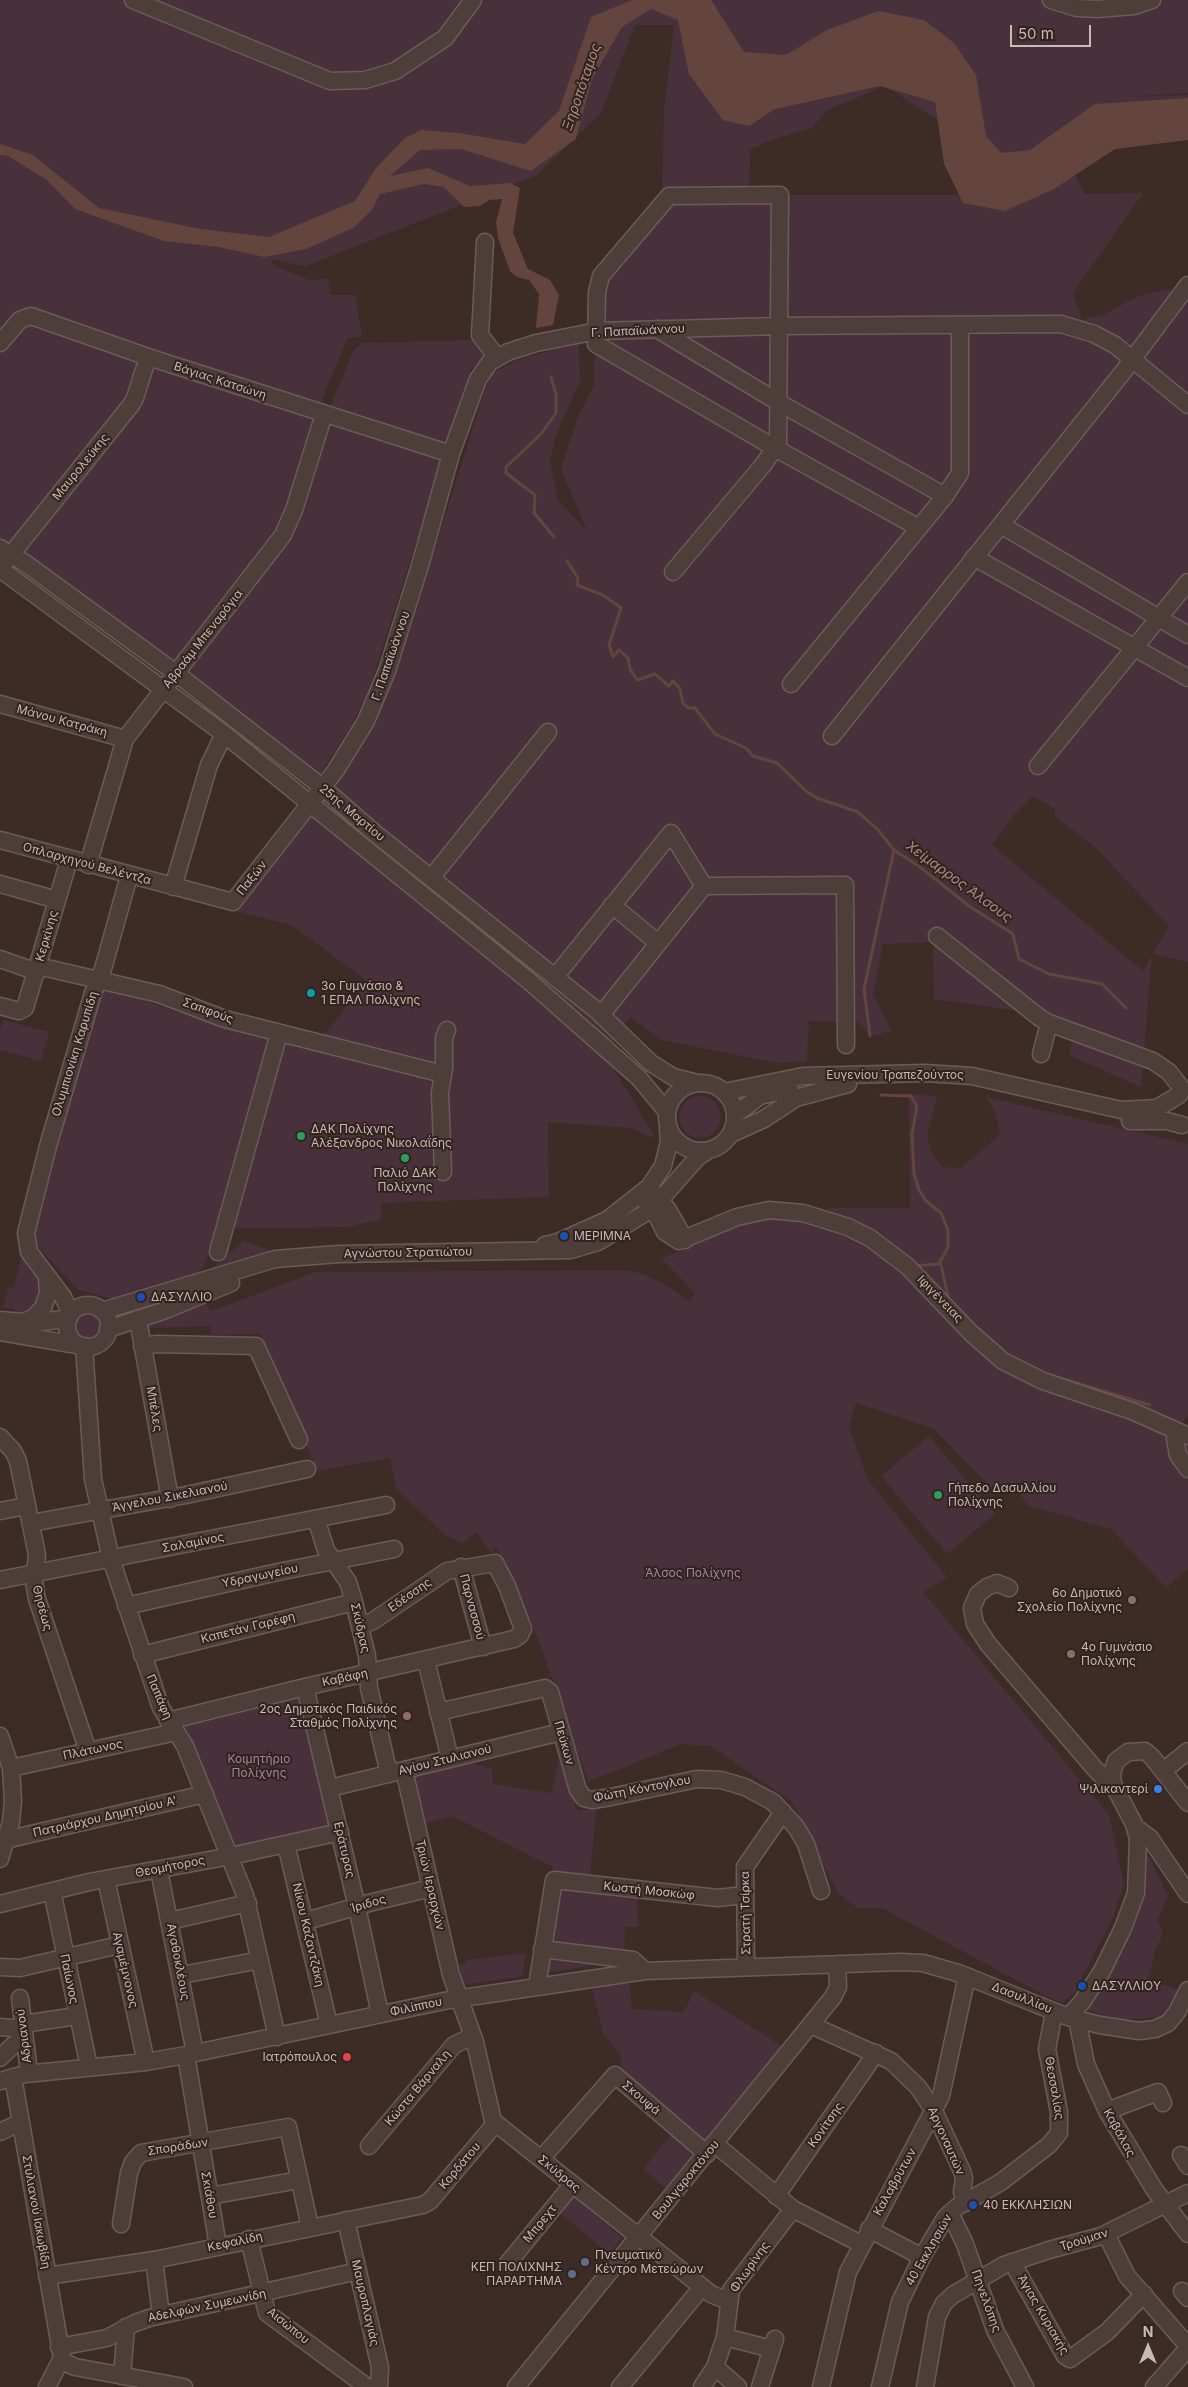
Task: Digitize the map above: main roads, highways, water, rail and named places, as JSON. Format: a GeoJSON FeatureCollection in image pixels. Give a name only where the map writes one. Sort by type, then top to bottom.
{"type":"FeatureCollection","features":[{"type":"Feature","properties":{"kind":"water","name":"Ξηροπόταμος"},"geometry":{"type":"Polygon","coordinates":[[[632,0],[711,0],[744,52],[786,55],[827,30],[878,11],[924,20],[954,43],[976,75],[986,136],[1001,153],[1030,150],[1095,104],[1188,98],[1188,140],[1115,149],[1054,189],[1005,211],[963,203],[944,164],[935,102],[880,86],[775,109],[749,126],[723,120],[689,74],[678,20],[651,9],[622,27],[592,79],[576,139],[531,171],[461,149],[420,150],[390,176],[428,168],[470,186],[510,183],[520,188],[513,233],[528,269],[550,280],[559,295],[553,325],[536,328],[539,294],[529,280],[517,277],[510,271],[498,238],[496,222],[502,199],[489,200],[480,206],[464,207],[444,187],[424,184],[380,194],[372,210],[353,228],[306,249],[264,257],[219,247],[164,241],[75,209],[47,180],[8,156],[0,155],[0,144],[33,155],[99,208],[200,229],[269,237],[355,201],[376,168],[405,138],[421,130],[459,133],[525,144],[559,111],[591,17],[632,0]]]}},
{"type":"Feature","properties":{"kind":"waterway","name":"Χείμαρρος Άλσους"},"geometry":{"type":"LineString","coordinates":[[551,377],[556,394],[556,413],[541,434],[506,467],[506,473],[535,495],[534,513],[554,537]]}},
{"type":"Feature","properties":{"kind":"waterway","name":"Χείμαρρος Άλσους"},"geometry":{"type":"LineString","coordinates":[[567,561],[578,578],[577,585],[603,595],[621,608],[609,645],[613,657],[619,650],[628,658],[630,669],[637,680],[655,674],[669,686],[673,681],[680,689],[683,703],[688,708],[695,708],[715,734],[746,748],[753,756],[777,763],[806,791],[817,798],[858,812],[878,830],[894,850],[920,867],[969,906],[1013,934],[1019,959],[1049,974],[1102,984],[1126,1008]]}},
{"type":"Feature","properties":{"kind":"waterway","name":"Χείμαρρος Άλσους"},"geometry":{"type":"LineString","coordinates":[[870,1036],[864,989],[894,850]]}},
{"type":"Feature","properties":{"kind":"waterway","name":"Χείμαρρος Άλσους"},"geometry":{"type":"LineString","coordinates":[[881,1095],[911,1096],[917,1106],[912,1134],[914,1174],[919,1190],[926,1201],[941,1213],[948,1230],[948,1247],[939,1264],[915,1266]]}},
{"type":"Feature","properties":{"kind":"waterway"},"geometry":{"type":"LineString","coordinates":[[940,1261],[949,1300]]}},
{"type":"Feature","properties":{"kind":"waterway"},"geometry":{"type":"LineString","coordinates":[[972,1323],[999,1347]]}},
{"type":"Feature","properties":{"kind":"waterway"},"geometry":{"type":"LineString","coordinates":[[1053,1376],[1150,1405]]}},
{"type":"Feature","properties":{"kind":"place","name":"3ο Γυμνάσιο & 1 ΕΠΑΛ Πολίχνης"},"geometry":{"type":"Point","coordinates":[311,993]}},
{"type":"Feature","properties":{"kind":"place","name":"ΔΑΚ Πολίχνης Αλέξανδρος Νικολαΐδης"},"geometry":{"type":"Point","coordinates":[301,1136]}},
{"type":"Feature","properties":{"kind":"place","name":"Παλιό ΔΑΚ Πολίχνης"},"geometry":{"type":"Point","coordinates":[405,1158]}},
{"type":"Feature","properties":{"kind":"place","name":"ΜΕΡΙΜΝΑ"},"geometry":{"type":"Point","coordinates":[564,1236]}},
{"type":"Feature","properties":{"kind":"place","name":"ΔΑΣΥΛΛΙΟ"},"geometry":{"type":"Point","coordinates":[141,1297]}},
{"type":"Feature","properties":{"kind":"place","name":"Γήπεδο Δασυλλίου Πολίχνης"},"geometry":{"type":"Point","coordinates":[938,1495]}},
{"type":"Feature","properties":{"kind":"place","name":"6ο Δημοτικό Σχολείο Πολίχνης"},"geometry":{"type":"Point","coordinates":[1132,1600]}},
{"type":"Feature","properties":{"kind":"place","name":"4ο Γυμνάσιο Πολίχνης"},"geometry":{"type":"Point","coordinates":[1071,1654]}},
{"type":"Feature","properties":{"kind":"place","name":"2ος Δημοτικός Παιδικός Σταθμός Πολίχνης"},"geometry":{"type":"Point","coordinates":[407,1716]}},
{"type":"Feature","properties":{"kind":"place","name":"Ψιλικαντερί"},"geometry":{"type":"Point","coordinates":[1158,1789]}},
{"type":"Feature","properties":{"kind":"place","name":"ΔΑΣΥΛΛΙΟΥ"},"geometry":{"type":"Point","coordinates":[1082,1986]}},
{"type":"Feature","properties":{"kind":"place","name":"Ιατρόπουλος"},"geometry":{"type":"Point","coordinates":[347,2057]}},
{"type":"Feature","properties":{"kind":"place","name":"40 ΕΚΚΛΗΣΙΩΝ"},"geometry":{"type":"Point","coordinates":[973,2205]}},
{"type":"Feature","properties":{"kind":"place","name":"Πνευματικό Κέντρο Μετεώρων"},"geometry":{"type":"Point","coordinates":[585,2262]}},
{"type":"Feature","properties":{"kind":"place","name":"ΚΕΠ ΠΟΛΙΧΝΗΣ ΠΑΡΑΡΤΗΜΑ"},"geometry":{"type":"Point","coordinates":[572,2274]}},
{"type":"Feature","properties":{"kind":"park label","name":"Άλσος Πολίχνης"},"geometry":{"type":"Point","coordinates":[693,1573]}},
{"type":"Feature","properties":{"kind":"park label","name":"Κοιμητήριο Πολίχνης"},"geometry":{"type":"Point","coordinates":[259,1766]}}]}
